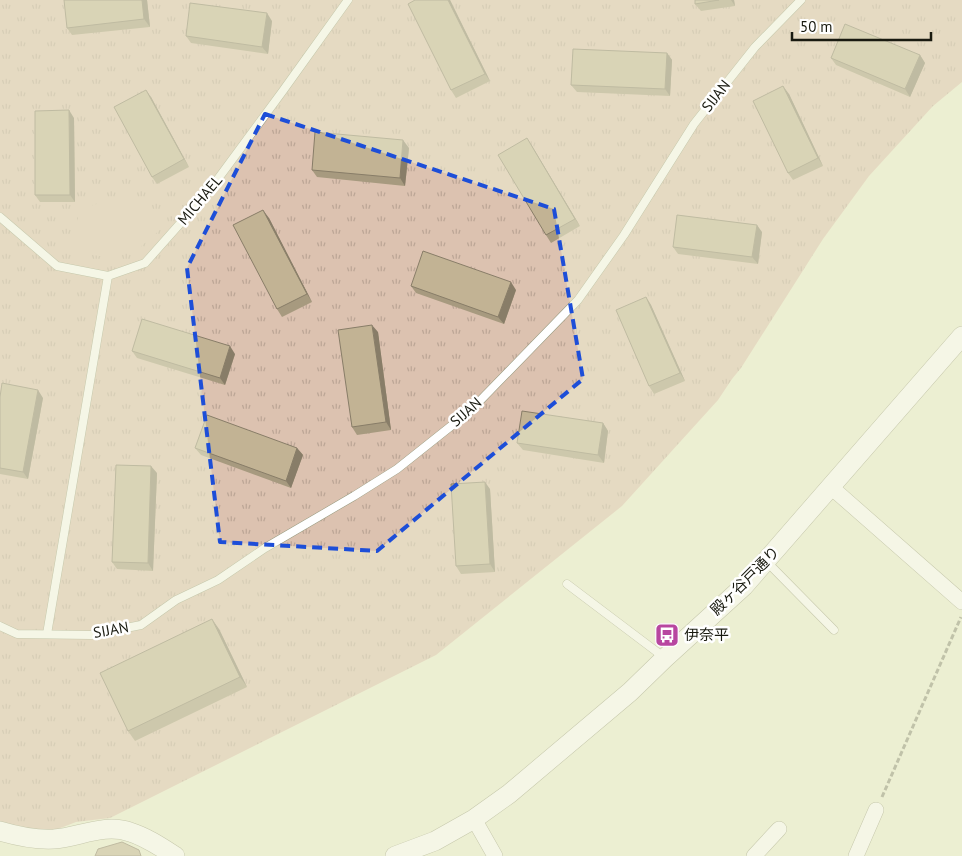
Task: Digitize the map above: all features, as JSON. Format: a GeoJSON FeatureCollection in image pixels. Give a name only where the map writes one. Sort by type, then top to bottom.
{"type":"FeatureCollection","features":[{"type":"Feature","properties":{"kind":"street","name":"殿ヶ谷戸通り"},"geometry":{"type":"LineString","coordinates":[[395,856],[435,840],[474,819],[510,794],[630,692],[744,586],[962,336]]}},
{"type":"Feature","properties":{"kind":"street"},"geometry":{"type":"LineString","coordinates":[[831,487],[962,602]]}},
{"type":"Feature","properties":{"kind":"street"},"geometry":{"type":"LineString","coordinates":[[856,856],[876,810]]}},
{"type":"Feature","properties":{"kind":"street"},"geometry":{"type":"LineString","coordinates":[[474,819],[496,856]]}},
{"type":"Feature","properties":{"kind":"street"},"geometry":{"type":"LineString","coordinates":[[754,856],[779,829]]}},
{"type":"Feature","properties":{"kind":"street"},"geometry":{"type":"LineString","coordinates":[[0,831],[28,837],[54,839],[94,831],[120,830],[130,832],[152,842],[175,856]]}},
{"type":"Feature","properties":{"kind":"lane","name":"MICHAEL"},"geometry":{"type":"LineString","coordinates":[[108,276],[146,263],[209,190],[348,0]]}},
{"type":"Feature","properties":{"kind":"lane","name":"SIJAN"},"geometry":{"type":"LineString","coordinates":[[0,626],[17,634],[91,635],[141,625],[176,600],[218,580],[265,548],[397,469],[470,410],[578,300],[624,235],[694,124],[755,47],[801,0]]}},
{"type":"Feature","properties":{"kind":"lane"},"geometry":{"type":"LineString","coordinates":[[0,217],[58,266],[108,276],[47,634]]}},
{"type":"Feature","properties":{"kind":"lane"},"geometry":{"type":"LineString","coordinates":[[766,561],[834,630]]}},
{"type":"Feature","properties":{"kind":"lane"},"geometry":{"type":"LineString","coordinates":[[567,584],[665,658]]}},
{"type":"Feature","properties":{"kind":"path"},"geometry":{"type":"LineString","coordinates":[[876,810],[962,614]]}},
{"type":"Feature","properties":{"kind":"highlighted area"},"geometry":{"type":"Polygon","coordinates":[[[265,114],[554,209],[583,379],[377,551],[220,542],[187,268],[265,114]]]}},
{"type":"Feature","properties":{"kind":"green space"},"geometry":{"type":"Polygon","coordinates":[[[0,0],[962,0],[962,82],[933,106],[869,176],[823,239],[741,368],[718,400],[622,506],[436,655],[110,818],[76,822],[35,838],[0,830],[0,0]]]}},
{"type":"Feature","properties":{"kind":"green space"},"geometry":{"type":"Polygon","coordinates":[[[123,196],[162,228],[138,249],[100,256],[71,252],[80,209],[123,196]]]}},
{"type":"Feature","properties":{"kind":"building"},"geometry":{"type":"Polygon","coordinates":[[[64,0],[142,0],[144,19],[67,28],[64,0]]]}},
{"type":"Feature","properties":{"kind":"building"},"geometry":{"type":"Polygon","coordinates":[[[415,0],[448,0],[485,74],[451,90],[408,4],[415,0]]]}},
{"type":"Feature","properties":{"kind":"building"},"geometry":{"type":"Polygon","coordinates":[[[695,0],[719,0],[695,4],[695,0]]]}},
{"type":"Feature","properties":{"kind":"building"},"geometry":{"type":"Polygon","coordinates":[[[190,3],[267,13],[262,47],[186,36],[190,3]]]}},
{"type":"Feature","properties":{"kind":"building"},"geometry":{"type":"Polygon","coordinates":[[[845,24],[920,55],[905,89],[831,58],[845,24]]]}},
{"type":"Feature","properties":{"kind":"building"},"geometry":{"type":"Polygon","coordinates":[[[573,49],[667,53],[665,89],[571,85],[573,49]]]}},
{"type":"Feature","properties":{"kind":"building"},"geometry":{"type":"Polygon","coordinates":[[[783,86],[818,158],[788,173],[753,101],[783,86]]]}},
{"type":"Feature","properties":{"kind":"building"},"geometry":{"type":"Polygon","coordinates":[[[146,90],[184,159],[152,177],[114,107],[146,90]]]}},
{"type":"Feature","properties":{"kind":"building"},"geometry":{"type":"Polygon","coordinates":[[[69,110],[70,195],[35,195],[35,111],[69,110]]]}},
{"type":"Feature","properties":{"kind":"building"},"geometry":{"type":"Polygon","coordinates":[[[315,132],[403,140],[400,178],[312,170],[315,132]]]}},
{"type":"Feature","properties":{"kind":"building"},"geometry":{"type":"Polygon","coordinates":[[[527,138],[575,219],[546,235],[498,155],[527,138]]]}},
{"type":"Feature","properties":{"kind":"building"},"geometry":{"type":"Polygon","coordinates":[[[263,210],[307,294],[277,309],[233,225],[263,210]]]}},
{"type":"Feature","properties":{"kind":"building"},"geometry":{"type":"Polygon","coordinates":[[[677,215],[757,225],[752,257],[673,247],[677,215]]]}},
{"type":"Feature","properties":{"kind":"building"},"geometry":{"type":"Polygon","coordinates":[[[423,251],[511,282],[498,317],[411,286],[423,251]]]}},
{"type":"Feature","properties":{"kind":"building"},"geometry":{"type":"Polygon","coordinates":[[[646,297],[680,373],[649,386],[616,310],[646,297]]]}},
{"type":"Feature","properties":{"kind":"building"},"geometry":{"type":"Polygon","coordinates":[[[142,319],[230,346],[220,378],[132,351],[142,319]]]}},
{"type":"Feature","properties":{"kind":"building"},"geometry":{"type":"Polygon","coordinates":[[[372,325],[386,422],[352,427],[338,330],[372,325]]]}},
{"type":"Feature","properties":{"kind":"building"},"geometry":{"type":"Polygon","coordinates":[[[2,383],[38,390],[23,472],[0,468],[0,397],[2,383]]]}},
{"type":"Feature","properties":{"kind":"building"},"geometry":{"type":"Polygon","coordinates":[[[522,411],[603,423],[598,455],[517,443],[522,411]]]}},
{"type":"Feature","properties":{"kind":"building"},"geometry":{"type":"Polygon","coordinates":[[[207,415],[297,448],[286,481],[195,448],[207,415]]]}},
{"type":"Feature","properties":{"kind":"building"},"geometry":{"type":"Polygon","coordinates":[[[116,465],[151,466],[148,563],[112,562],[116,465]]]}},
{"type":"Feature","properties":{"kind":"building"},"geometry":{"type":"Polygon","coordinates":[[[485,482],[490,564],[456,566],[451,484],[485,482]]]}},
{"type":"Feature","properties":{"kind":"building"},"geometry":{"type":"Polygon","coordinates":[[[212,619],[240,677],[128,731],[100,673],[212,619]]]}},
{"type":"Feature","properties":{"kind":"building"},"geometry":{"type":"Polygon","coordinates":[[[122,842],[139,850],[141,856],[95,856],[98,849],[122,842]]]}},
{"type":"Feature","properties":{"kind":"place","name":"伊奈平"},"geometry":{"type":"Point","coordinates":[667,635]}}]}
